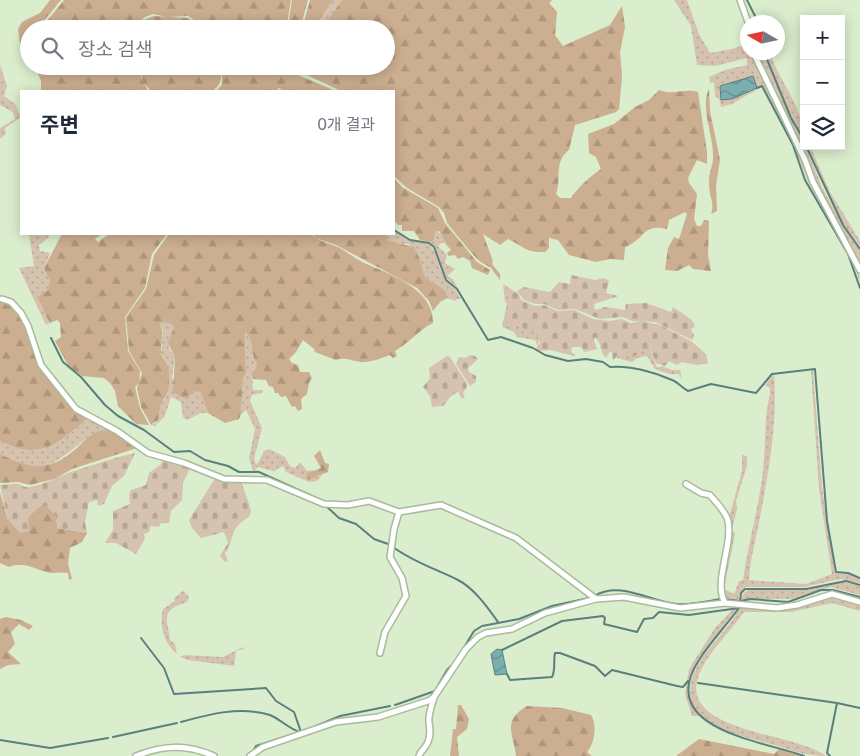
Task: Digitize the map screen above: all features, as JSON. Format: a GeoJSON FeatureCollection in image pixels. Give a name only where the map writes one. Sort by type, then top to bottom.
{"type":"FeatureCollection","features":[{"type":"Feature","properties":{"kind":"street"},"geometry":{"type":"LineString","coordinates":[[740,0],[745,15]]}},
{"type":"Feature","properties":{"kind":"street"},"geometry":{"type":"LineString","coordinates":[[757,60],[805,160],[813,182],[860,270]]}},
{"type":"Feature","properties":{"kind":"street"},"geometry":{"type":"LineString","coordinates":[[2,299],[11,302],[20,313],[28,326],[40,365],[76,409],[117,431],[148,453],[184,463],[224,479],[267,480],[324,504],[348,505],[369,502],[399,512],[441,505],[500,530],[531,548],[596,599]]}},
{"type":"Feature","properties":{"kind":"street"},"geometry":{"type":"LineString","coordinates":[[686,484],[701,493],[710,495],[728,520],[728,539],[721,592],[725,603]]}},
{"type":"Feature","properties":{"kind":"street"},"geometry":{"type":"LineString","coordinates":[[380,653],[385,632],[406,596],[402,578],[390,556],[399,512]]}},
{"type":"Feature","properties":{"kind":"street"},"geometry":{"type":"LineString","coordinates":[[420,756],[421,750],[428,744],[431,727],[429,722],[430,710],[434,697],[466,649],[478,637],[486,633],[512,629],[545,613],[596,599],[624,597],[680,608],[725,603],[777,608],[797,605],[832,594],[860,602]]}},
{"type":"Feature","properties":{"kind":"street"},"geometry":{"type":"LineString","coordinates":[[250,756],[263,747],[310,733],[329,724],[378,718],[434,697]]}},
{"type":"Feature","properties":{"kind":"street"},"geometry":{"type":"LineString","coordinates":[[136,756],[160,748],[174,746],[197,749],[214,756]]}},
{"type":"Feature","properties":{"kind":"green space"},"geometry":{"type":"Polygon","coordinates":[[[50,0],[61,0],[44,20],[26,20],[40,13],[50,0]]]}},
{"type":"Feature","properties":{"kind":"green space"},"geometry":{"type":"Polygon","coordinates":[[[64,0],[291,0],[288,20],[194,20],[188,16],[167,17],[153,14],[142,20],[48,20],[64,0]]]}},
{"type":"Feature","properties":{"kind":"green space"},"geometry":{"type":"Polygon","coordinates":[[[292,0],[308,0],[302,20],[289,20],[292,0]]]}},
{"type":"Feature","properties":{"kind":"green space"},"geometry":{"type":"Polygon","coordinates":[[[310,0],[333,0],[319,20],[304,20],[310,0]]]}},
{"type":"Feature","properties":{"kind":"green space"},"geometry":{"type":"Polygon","coordinates":[[[333,0],[342,0],[328,20],[319,20],[333,0]]]}},
{"type":"Feature","properties":{"kind":"green space"},"geometry":{"type":"Polygon","coordinates":[[[342,0],[552,0],[549,3],[557,12],[555,35],[563,46],[610,25],[622,6],[625,27],[620,52],[622,77],[619,109],[616,112],[575,125],[569,150],[559,165],[556,194],[560,198],[571,198],[585,182],[601,169],[596,157],[589,153],[588,134],[614,124],[635,107],[649,100],[659,90],[664,92],[698,92],[707,164],[697,160],[688,178],[689,183],[697,194],[694,219],[697,226],[701,226],[704,220],[709,221],[708,255],[711,271],[693,269],[689,265],[677,271],[665,270],[668,248],[674,237],[679,239],[687,214],[685,212],[669,220],[667,229],[653,228],[648,230],[632,244],[625,247],[624,260],[610,259],[596,262],[569,255],[558,240],[549,238],[549,248],[545,252],[539,252],[529,250],[508,239],[500,245],[483,234],[493,261],[492,264],[500,274],[500,280],[491,268],[479,261],[469,250],[447,223],[444,213],[439,207],[407,188],[395,177],[395,90],[339,90],[307,75],[395,75],[395,20],[328,20],[342,0]]]}},
{"type":"Feature","properties":{"kind":"green space"},"geometry":{"type":"Polygon","coordinates":[[[674,0],[687,0],[699,34],[710,53],[740,46],[740,60],[715,66],[697,65],[691,26],[674,0]]]}},
{"type":"Feature","properties":{"kind":"green space"},"geometry":{"type":"Polygon","coordinates":[[[154,16],[188,18],[191,20],[145,20],[154,16]]]}},
{"type":"Feature","properties":{"kind":"green space"},"geometry":{"type":"Polygon","coordinates":[[[20,26],[20,44],[18,29],[20,26]]]}},
{"type":"Feature","properties":{"kind":"green space"},"geometry":{"type":"Polygon","coordinates":[[[747,60],[755,60],[807,170],[847,242],[854,257],[860,283],[849,253],[809,184],[795,149],[763,86],[732,104],[721,107],[719,98],[715,97],[714,82],[710,83],[709,77],[725,70],[747,65],[747,60]]]}},
{"type":"Feature","properties":{"kind":"green space"},"geometry":{"type":"Polygon","coordinates":[[[759,60],[766,60],[796,130],[800,135],[800,147],[759,60]]]}},
{"type":"Feature","properties":{"kind":"green space"},"geometry":{"type":"Polygon","coordinates":[[[768,60],[773,60],[796,105],[800,116],[800,132],[791,117],[768,60]]]}},
{"type":"Feature","properties":{"kind":"green space"},"geometry":{"type":"Polygon","coordinates":[[[0,65],[7,86],[4,96],[15,104],[20,118],[5,128],[6,134],[0,139],[0,128],[15,119],[13,112],[0,105],[0,65]]]}},
{"type":"Feature","properties":{"kind":"green space"},"geometry":{"type":"Polygon","coordinates":[[[39,75],[140,75],[148,90],[41,90],[39,75]]]}},
{"type":"Feature","properties":{"kind":"green space"},"geometry":{"type":"Polygon","coordinates":[[[141,75],[221,75],[219,84],[213,90],[150,90],[144,83],[141,75]]]}},
{"type":"Feature","properties":{"kind":"green space"},"geometry":{"type":"Polygon","coordinates":[[[222,75],[298,75],[334,90],[282,90],[279,88],[277,90],[217,90],[222,85],[222,75]]]}},
{"type":"Feature","properties":{"kind":"green space"},"geometry":{"type":"Polygon","coordinates":[[[709,89],[710,111],[720,160],[716,186],[717,211],[711,214],[709,180],[713,154],[706,112],[709,89]]]}},
{"type":"Feature","properties":{"kind":"green space"},"geometry":{"type":"Polygon","coordinates":[[[802,150],[807,150],[823,189],[843,226],[860,251],[860,264],[802,150]]]}},
{"type":"Feature","properties":{"kind":"green space"},"geometry":{"type":"Polygon","coordinates":[[[809,150],[812,150],[830,192],[860,241],[860,246],[844,225],[809,150]]]}},
{"type":"Feature","properties":{"kind":"green space"},"geometry":{"type":"Polygon","coordinates":[[[395,179],[402,187],[438,208],[445,223],[477,262],[490,270],[488,275],[472,268],[470,261],[463,257],[458,259],[455,255],[449,256],[447,253],[451,250],[439,231],[436,231],[434,239],[430,242],[420,240],[414,231],[402,231],[402,225],[398,225],[395,221],[395,179]]]}},
{"type":"Feature","properties":{"kind":"green space"},"geometry":{"type":"Polygon","coordinates":[[[436,230],[444,237],[451,250],[443,242],[438,246],[447,255],[445,263],[455,269],[447,276],[453,279],[458,289],[444,274],[434,246],[430,242],[434,239],[436,230]]]}},
{"type":"Feature","properties":{"kind":"green space"},"geometry":{"type":"Polygon","coordinates":[[[395,232],[410,240],[429,244],[446,279],[461,299],[455,301],[447,298],[446,291],[425,277],[420,259],[409,244],[393,244],[388,241],[386,235],[395,235],[395,232]]]}},
{"type":"Feature","properties":{"kind":"green space"},"geometry":{"type":"Polygon","coordinates":[[[29,235],[48,235],[49,237],[39,245],[40,251],[50,253],[44,268],[50,281],[47,291],[37,297],[50,323],[46,325],[19,268],[34,266],[29,235]]]}},
{"type":"Feature","properties":{"kind":"green space"},"geometry":{"type":"Polygon","coordinates":[[[61,235],[101,235],[95,239],[98,242],[108,235],[166,235],[152,254],[145,288],[125,317],[128,351],[140,371],[139,383],[135,387],[140,408],[149,425],[136,424],[118,406],[115,391],[104,378],[82,376],[69,367],[55,341],[61,337],[60,323],[57,320],[50,323],[37,297],[47,291],[50,281],[44,268],[61,235]]]}},
{"type":"Feature","properties":{"kind":"green space"},"geometry":{"type":"Polygon","coordinates":[[[168,235],[312,235],[319,240],[342,249],[362,262],[396,277],[418,291],[426,300],[431,311],[433,323],[395,351],[397,356],[393,358],[390,355],[367,362],[336,360],[315,352],[303,340],[289,359],[292,363],[298,365],[300,372],[309,372],[312,378],[307,394],[301,399],[302,409],[298,411],[295,406],[292,407],[286,396],[281,397],[278,393],[275,393],[273,387],[269,386],[266,380],[253,379],[252,375],[257,365],[253,356],[250,339],[245,332],[246,374],[243,378],[241,414],[239,419],[225,423],[208,413],[201,393],[197,391],[184,398],[173,392],[175,357],[168,343],[174,328],[172,324],[161,322],[161,354],[169,370],[168,391],[161,403],[158,420],[151,425],[141,407],[137,388],[142,373],[129,351],[126,317],[146,289],[154,255],[168,235]]]}},
{"type":"Feature","properties":{"kind":"green space"},"geometry":{"type":"Polygon","coordinates":[[[314,235],[386,235],[388,241],[414,247],[420,259],[425,277],[446,291],[447,298],[440,302],[433,311],[429,301],[417,288],[336,245],[316,238],[314,235]]]}},
{"type":"Feature","properties":{"kind":"green space"},"geometry":{"type":"Polygon","coordinates":[[[571,275],[595,280],[604,278],[609,281],[606,293],[618,296],[594,304],[595,310],[605,307],[625,310],[626,304],[646,303],[671,312],[673,307],[692,320],[695,326],[691,330],[694,335],[692,340],[655,322],[632,321],[623,317],[600,319],[575,309],[558,310],[544,304],[535,304],[524,300],[517,291],[524,287],[550,292],[559,282],[570,284],[571,275]]]}},
{"type":"Feature","properties":{"kind":"green space"},"geometry":{"type":"Polygon","coordinates":[[[503,284],[506,286],[509,302],[507,324],[516,324],[524,329],[535,327],[539,338],[538,347],[535,340],[517,337],[514,332],[502,327],[507,303],[505,302],[503,284]]]}},
{"type":"Feature","properties":{"kind":"green space"},"geometry":{"type":"Polygon","coordinates":[[[506,286],[519,294],[521,300],[535,306],[544,305],[557,311],[574,310],[593,319],[609,321],[622,319],[631,323],[641,321],[660,325],[691,341],[706,354],[708,363],[697,365],[682,362],[677,365],[669,361],[665,366],[656,363],[649,346],[647,346],[645,351],[638,348],[637,355],[633,357],[619,353],[613,361],[610,351],[606,358],[604,356],[595,337],[597,349],[584,352],[581,347],[572,347],[571,351],[575,356],[550,350],[538,351],[536,348],[540,343],[535,328],[524,329],[516,324],[506,324],[509,302],[506,286]]]}},
{"type":"Feature","properties":{"kind":"green space"},"geometry":{"type":"Polygon","coordinates":[[[0,299],[17,311],[23,319],[41,367],[48,380],[72,408],[88,418],[58,442],[38,450],[27,450],[0,441],[0,299]]]}},
{"type":"Feature","properties":{"kind":"green space"},"geometry":{"type":"Polygon","coordinates":[[[161,322],[172,324],[174,328],[169,348],[175,357],[172,378],[189,393],[197,391],[201,393],[208,413],[201,413],[187,420],[183,417],[181,402],[171,397],[165,416],[155,426],[151,425],[156,423],[161,402],[165,400],[168,366],[161,353],[163,330],[160,325],[161,322]]]}},
{"type":"Feature","properties":{"kind":"green space"},"geometry":{"type":"Polygon","coordinates":[[[245,332],[250,339],[253,356],[257,365],[252,375],[253,390],[263,390],[262,393],[252,395],[250,401],[262,428],[254,459],[256,464],[264,451],[269,449],[285,457],[290,466],[295,468],[300,462],[307,471],[314,470],[311,473],[318,477],[323,474],[317,481],[309,482],[286,472],[283,466],[274,471],[280,473],[258,467],[255,469],[259,471],[253,471],[249,458],[255,429],[246,410],[241,414],[243,378],[246,374],[245,332]]]}},
{"type":"Feature","properties":{"kind":"green space"},"geometry":{"type":"Polygon","coordinates":[[[649,346],[657,368],[662,366],[671,370],[680,370],[682,380],[679,374],[669,374],[655,369],[647,356],[637,358],[632,362],[617,358],[616,355],[619,353],[628,355],[637,351],[638,348],[649,346]]]}},
{"type":"Feature","properties":{"kind":"green space"},"geometry":{"type":"Polygon","coordinates":[[[470,355],[478,359],[468,368],[469,372],[476,376],[476,382],[470,386],[456,364],[459,357],[466,358],[470,355]]]}},
{"type":"Feature","properties":{"kind":"green space"},"geometry":{"type":"Polygon","coordinates":[[[447,356],[450,357],[466,382],[467,386],[463,394],[465,397],[462,399],[458,392],[451,396],[443,406],[432,407],[430,396],[423,387],[430,378],[429,368],[447,356]]]}},
{"type":"Feature","properties":{"kind":"green space"},"geometry":{"type":"Polygon","coordinates":[[[811,370],[813,370],[822,487],[835,573],[849,574],[860,579],[860,583],[840,579],[804,587],[745,587],[740,593],[738,600],[725,597],[722,592],[729,549],[730,514],[742,471],[742,454],[747,457],[747,466],[736,501],[737,508],[732,530],[735,534],[724,589],[734,594],[739,581],[743,580],[759,498],[770,393],[770,388],[765,385],[774,374],[775,411],[769,468],[749,580],[806,584],[832,574],[819,489],[811,370]]]}},
{"type":"Feature","properties":{"kind":"green space"},"geometry":{"type":"Polygon","coordinates":[[[88,418],[111,429],[89,437],[64,456],[46,466],[27,466],[0,454],[0,441],[27,450],[38,450],[58,442],[88,418]]]}},
{"type":"Feature","properties":{"kind":"green space"},"geometry":{"type":"Polygon","coordinates":[[[111,429],[137,448],[72,469],[54,479],[30,485],[18,482],[0,483],[0,454],[31,465],[50,464],[68,455],[93,434],[111,429]]]}},
{"type":"Feature","properties":{"kind":"green space"},"geometry":{"type":"Polygon","coordinates":[[[320,450],[325,463],[329,464],[328,472],[308,480],[306,474],[321,468],[314,456],[320,450]]]}},
{"type":"Feature","properties":{"kind":"green space"},"geometry":{"type":"Polygon","coordinates":[[[135,453],[124,476],[112,486],[104,504],[98,506],[97,500],[89,502],[85,522],[87,533],[58,528],[55,515],[47,506],[40,506],[28,517],[29,531],[20,533],[8,520],[0,485],[19,484],[24,487],[37,486],[71,472],[135,453]]]}},
{"type":"Feature","properties":{"kind":"green space"},"geometry":{"type":"Polygon","coordinates":[[[162,461],[181,463],[190,468],[183,483],[182,500],[171,511],[169,523],[161,523],[159,527],[151,526],[149,532],[144,534],[145,539],[136,554],[116,543],[105,543],[113,530],[113,511],[130,504],[129,495],[131,490],[146,485],[149,473],[161,464],[162,461]]]}},
{"type":"Feature","properties":{"kind":"green space"},"geometry":{"type":"Polygon","coordinates":[[[214,480],[241,481],[251,510],[250,516],[234,531],[225,553],[228,561],[225,562],[220,556],[228,543],[224,532],[201,538],[192,528],[189,520],[214,480]]]}},
{"type":"Feature","properties":{"kind":"green space"},"geometry":{"type":"Polygon","coordinates":[[[0,492],[8,520],[28,517],[40,506],[47,506],[55,515],[58,528],[87,533],[82,542],[70,548],[68,564],[72,579],[69,580],[68,573],[46,572],[25,565],[9,567],[0,563],[0,492]]]}},
{"type":"Feature","properties":{"kind":"green space"},"geometry":{"type":"Polygon","coordinates":[[[844,582],[860,586],[860,595],[830,587],[791,599],[741,599],[748,590],[807,590],[844,582]]]}},
{"type":"Feature","properties":{"kind":"green space"},"geometry":{"type":"Polygon","coordinates":[[[183,591],[189,596],[187,602],[178,605],[167,616],[170,640],[175,644],[177,654],[169,645],[164,634],[162,615],[163,609],[175,601],[174,598],[183,591]]]}},
{"type":"Feature","properties":{"kind":"green space"},"geometry":{"type":"Polygon","coordinates":[[[832,596],[860,604],[860,611],[832,603],[791,612],[744,612],[706,660],[696,689],[703,706],[718,718],[739,727],[810,748],[826,756],[803,753],[724,730],[700,714],[692,703],[690,690],[694,673],[698,664],[730,624],[740,607],[784,610],[832,596]]]}},
{"type":"Feature","properties":{"kind":"green space"},"geometry":{"type":"Polygon","coordinates":[[[733,609],[737,609],[707,646],[692,673],[689,687],[691,701],[699,716],[692,716],[685,694],[689,669],[715,628],[733,609]]]}},
{"type":"Feature","properties":{"kind":"green space"},"geometry":{"type":"Polygon","coordinates":[[[6,617],[21,620],[33,626],[29,630],[19,624],[11,632],[15,644],[8,652],[21,664],[8,665],[0,669],[0,619],[6,617]]]}},
{"type":"Feature","properties":{"kind":"green space"},"geometry":{"type":"Polygon","coordinates":[[[243,647],[244,649],[236,651],[234,666],[188,660],[180,657],[184,655],[223,657],[243,647]]]}},
{"type":"Feature","properties":{"kind":"green space"},"geometry":{"type":"Polygon","coordinates":[[[458,705],[461,705],[469,719],[467,729],[457,737],[459,756],[450,756],[453,729],[456,729],[458,705]]]}},
{"type":"Feature","properties":{"kind":"green space"},"geometry":{"type":"Polygon","coordinates":[[[527,706],[562,708],[591,715],[594,723],[594,734],[592,744],[587,752],[592,756],[516,756],[511,728],[512,722],[519,711],[527,706]]]}},
{"type":"Feature","properties":{"kind":"green space"},"geometry":{"type":"Polygon","coordinates":[[[699,739],[774,754],[779,749],[801,756],[676,756],[699,739]]]}},
{"type":"Feature","properties":{"kind":"water"},"geometry":{"type":"Polygon","coordinates":[[[753,76],[757,88],[732,99],[721,100],[720,86],[753,76]]]}},
{"type":"Feature","properties":{"kind":"water"},"geometry":{"type":"Polygon","coordinates":[[[497,649],[502,650],[507,674],[495,675],[491,654],[497,649]]]}},
{"type":"Feature","properties":{"kind":"waterway"},"geometry":{"type":"LineString","coordinates":[[747,0],[754,15]]}},
{"type":"Feature","properties":{"kind":"waterway"},"geometry":{"type":"LineString","coordinates":[[767,60],[791,118],[800,133]]}},
{"type":"Feature","properties":{"kind":"waterway"},"geometry":{"type":"LineString","coordinates":[[757,88],[762,86],[793,145],[805,180],[848,254],[860,288]]}},
{"type":"Feature","properties":{"kind":"waterway"},"geometry":{"type":"LineString","coordinates":[[808,150],[843,225],[860,249]]}},
{"type":"Feature","properties":{"kind":"waterway"},"geometry":{"type":"LineString","coordinates":[[395,231],[410,240],[429,243],[434,247],[446,280],[457,289],[488,340],[501,337],[533,348],[545,355],[568,361],[586,359],[603,362],[610,367],[625,367],[657,374],[674,381],[688,391],[711,384],[756,393],[772,374],[815,369],[827,521],[836,572],[848,573],[860,578]]}},
{"type":"Feature","properties":{"kind":"waterway"},"geometry":{"type":"LineString","coordinates":[[51,338],[63,362],[81,377],[105,405],[118,416],[144,430],[174,452],[190,451],[205,460],[228,466],[239,472],[259,472],[323,501]]}},
{"type":"Feature","properties":{"kind":"waterway"},"geometry":{"type":"LineString","coordinates":[[325,505],[339,518],[356,524],[374,539],[388,544]]}},
{"type":"Feature","properties":{"kind":"waterway"},"geometry":{"type":"LineString","coordinates":[[393,547],[470,588],[498,622]]}},
{"type":"Feature","properties":{"kind":"waterway"},"geometry":{"type":"LineString","coordinates":[[740,601],[741,593],[745,589],[806,589],[846,581],[860,585]]}},
{"type":"Feature","properties":{"kind":"waterway"},"geometry":{"type":"LineString","coordinates":[[594,596],[615,590],[636,593],[677,604],[694,604],[720,599]]}},
{"type":"Feature","properties":{"kind":"waterway"},"geometry":{"type":"LineString","coordinates":[[725,599],[788,602],[821,590],[833,590],[860,597]]}},
{"type":"Feature","properties":{"kind":"waterway"},"geometry":{"type":"LineString","coordinates":[[460,654],[474,631],[482,626],[519,619],[552,606],[589,598]]}},
{"type":"Feature","properties":{"kind":"waterway"},"geometry":{"type":"LineString","coordinates":[[739,608],[699,660],[689,683],[691,702],[702,717],[719,728],[741,737],[804,756]]}},
{"type":"Feature","properties":{"kind":"waterway"},"geometry":{"type":"LineString","coordinates":[[502,650],[562,621],[603,616],[605,618],[604,624],[637,632],[644,619],[653,618],[659,612],[689,615],[739,608]]}},
{"type":"Feature","properties":{"kind":"waterway"},"geometry":{"type":"LineString","coordinates":[[141,638],[164,668],[174,694],[266,688],[276,701],[294,712],[301,732]]}},
{"type":"Feature","properties":{"kind":"waterway"},"geometry":{"type":"LineString","coordinates":[[507,674],[510,680],[552,677],[555,653],[560,653],[595,666],[605,676],[612,670],[683,687],[688,681]]}},
{"type":"Feature","properties":{"kind":"waterway"},"geometry":{"type":"LineString","coordinates":[[395,705],[435,691],[447,670],[455,662]]}},
{"type":"Feature","properties":{"kind":"waterway"},"geometry":{"type":"LineString","coordinates":[[698,683],[860,708]]}},
{"type":"Feature","properties":{"kind":"waterway"},"geometry":{"type":"LineString","coordinates":[[830,756],[827,753],[837,703]]}},
{"type":"Feature","properties":{"kind":"waterway"},"geometry":{"type":"LineString","coordinates":[[316,726],[340,716],[390,706]]}},
{"type":"Feature","properties":{"kind":"waterway"},"geometry":{"type":"LineString","coordinates":[[181,722],[225,712],[248,711],[270,715],[300,732]]}},
{"type":"Feature","properties":{"kind":"waterway"},"geometry":{"type":"LineString","coordinates":[[113,737],[177,723]]}},
{"type":"Feature","properties":{"kind":"waterway"},"geometry":{"type":"LineString","coordinates":[[252,753],[256,746],[284,737]]}},
{"type":"Feature","properties":{"kind":"waterway"},"geometry":{"type":"LineString","coordinates":[[0,740],[50,748],[108,738]]}}]}
